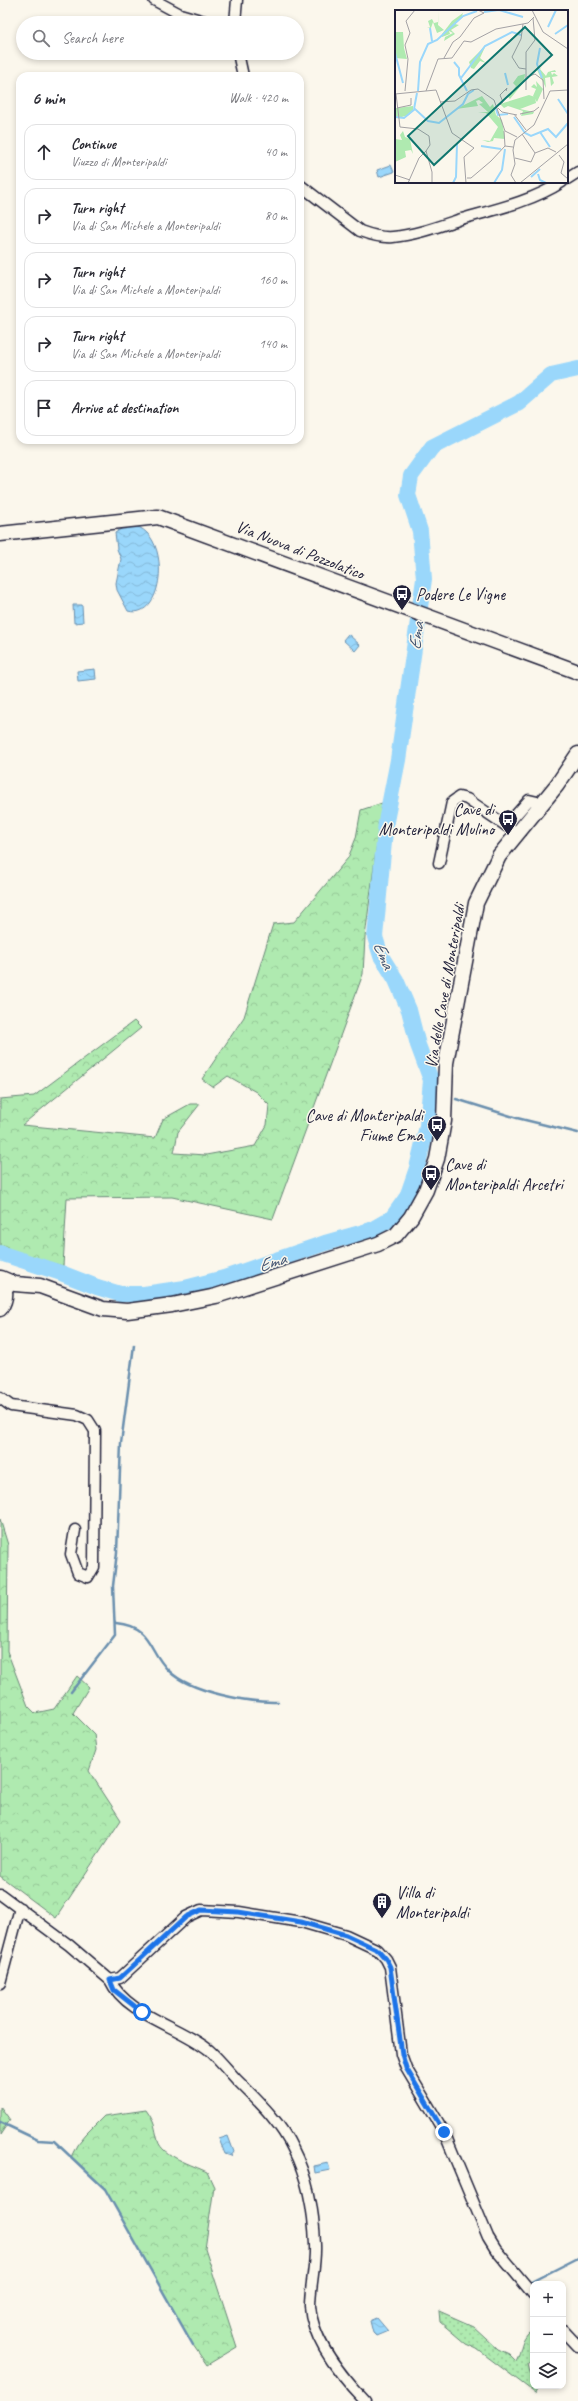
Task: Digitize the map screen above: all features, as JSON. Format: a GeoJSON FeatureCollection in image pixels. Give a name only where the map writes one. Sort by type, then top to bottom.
{"type":"FeatureCollection","features":[{"type":"Feature","properties":{"kind":"street"},"geometry":{"type":"LineString","coordinates":[[154,0],[187,16]]}},
{"type":"Feature","properties":{"kind":"street"},"geometry":{"type":"LineString","coordinates":[[236,16],[237,0]]}},
{"type":"Feature","properties":{"kind":"street"},"geometry":{"type":"LineString","coordinates":[[240,60],[242,72]]}},
{"type":"Feature","properties":{"kind":"street"},"geometry":{"type":"LineString","coordinates":[[568,178],[578,172]]}},
{"type":"Feature","properties":{"kind":"street"},"geometry":{"type":"LineString","coordinates":[[304,188],[360,231],[371,235],[392,238],[411,234],[513,204],[533,197],[560,183]]}},
{"type":"Feature","properties":{"kind":"street","name":"Via Nuova di Pozzolatico"},"geometry":{"type":"LineString","coordinates":[[0,534],[158,517],[436,621],[578,672]]}},
{"type":"Feature","properties":{"kind":"street","name":"Via delle Cave di Monteripaldi"},"geometry":{"type":"LineString","coordinates":[[0,1278],[23,1285],[40,1286],[103,1309],[127,1311],[172,1305],[216,1296],[378,1244],[396,1234],[405,1226],[419,1205],[437,1159],[444,1121],[446,1064],[476,903],[512,829],[542,803],[578,754]]}},
{"type":"Feature","properties":{"kind":"street"},"geometry":{"type":"LineString","coordinates":[[439,863],[452,802],[459,797],[467,799],[512,829]]}},
{"type":"Feature","properties":{"kind":"street","name":"Via delle Cave di Monteripaldi"},"geometry":{"type":"LineString","coordinates":[[0,1278],[6,1292],[23,1285]]}},
{"type":"Feature","properties":{"kind":"street"},"geometry":{"type":"LineString","coordinates":[[0,1309],[4,1304],[6,1292]]}},
{"type":"Feature","properties":{"kind":"street"},"geometry":{"type":"LineString","coordinates":[[0,1398],[11,1406],[77,1415],[88,1420],[95,1431],[94,1567],[88,1577],[78,1573],[71,1554],[75,1530]]}},
{"type":"Feature","properties":{"kind":"street"},"geometry":{"type":"LineString","coordinates":[[0,1894],[69,1945],[110,1980],[114,1990],[152,2019],[184,2034],[209,2050],[269,2113],[294,2149],[308,2185],[315,2245],[310,2306],[318,2334],[335,2366],[365,2401]]}},
{"type":"Feature","properties":{"kind":"street"},"geometry":{"type":"LineString","coordinates":[[0,1984],[20,1908]]}},
{"type":"Feature","properties":{"kind":"street"},"geometry":{"type":"LineString","coordinates":[[110,1980],[120,1978],[186,1917],[201,1910],[238,1912],[301,1922],[346,1935],[378,1950],[390,1967],[402,2054],[406,2068],[444,2132],[488,2237],[496,2250],[530,2290]]}},
{"type":"Feature","properties":{"kind":"street"},"geometry":{"type":"LineString","coordinates":[[566,2333],[578,2346]]}},
{"type":"Feature","properties":{"kind":"green space"},"geometry":{"type":"Polygon","coordinates":[[[382,803],[365,937],[363,974],[273,1219],[172,1197],[67,1198],[63,1266],[0,1248],[0,1099],[34,1096],[134,1021],[141,1028],[22,1125],[155,1138],[163,1119],[190,1104],[200,1104],[178,1132],[174,1153],[206,1155],[255,1146],[267,1125],[269,1105],[256,1092],[228,1076],[213,1087],[202,1079],[244,1017],[273,924],[294,922],[348,858],[356,838],[361,810],[382,803]]]}},
{"type":"Feature","properties":{"kind":"green space"},"geometry":{"type":"Polygon","coordinates":[[[0,1519],[8,1545],[7,1651],[28,1706],[35,1713],[54,1709],[77,1676],[89,1687],[73,1713],[94,1734],[96,1750],[89,1771],[121,1820],[56,1918],[0,1876],[0,1519]]]}},
{"type":"Feature","properties":{"kind":"green space"},"geometry":{"type":"Polygon","coordinates":[[[0,2106],[10,2120],[0,2135],[0,2106]]]}},
{"type":"Feature","properties":{"kind":"green space"},"geometry":{"type":"Polygon","coordinates":[[[146,2110],[153,2122],[158,2141],[165,2151],[186,2163],[207,2172],[214,2187],[205,2249],[237,2347],[207,2365],[193,2345],[105,2189],[71,2157],[77,2145],[104,2116],[146,2110]]]}},
{"type":"Feature","properties":{"kind":"green space"},"geometry":{"type":"Polygon","coordinates":[[[439,2311],[473,2326],[498,2349],[509,2354],[516,2361],[523,2341],[530,2331],[530,2364],[528,2364],[530,2373],[530,2389],[537,2389],[535,2393],[477,2349],[466,2344],[440,2322],[439,2311]]]}},
{"type":"Feature","properties":{"kind":"water"},"geometry":{"type":"Polygon","coordinates":[[[391,165],[394,172],[379,177],[377,170],[391,165]]]}},
{"type":"Feature","properties":{"kind":"water"},"geometry":{"type":"Polygon","coordinates":[[[127,525],[142,529],[152,540],[158,555],[159,572],[157,588],[151,602],[141,610],[128,611],[117,590],[116,583],[121,559],[117,549],[115,533],[127,525]]]}},
{"type":"Feature","properties":{"kind":"water"},"geometry":{"type":"Polygon","coordinates":[[[73,605],[82,605],[83,622],[74,623],[73,605]]]}},
{"type":"Feature","properties":{"kind":"water"},"geometry":{"type":"Polygon","coordinates":[[[348,634],[360,645],[355,651],[343,640],[348,634]]]}},
{"type":"Feature","properties":{"kind":"water"},"geometry":{"type":"Polygon","coordinates":[[[95,669],[96,679],[78,681],[77,671],[95,669]]]}},
{"type":"Feature","properties":{"kind":"water"},"geometry":{"type":"Polygon","coordinates":[[[228,2136],[234,2152],[231,2156],[225,2154],[219,2139],[228,2136]]]}},
{"type":"Feature","properties":{"kind":"water"},"geometry":{"type":"Polygon","coordinates":[[[328,2163],[330,2170],[315,2173],[314,2166],[328,2163]]]}},
{"type":"Feature","properties":{"kind":"water"},"geometry":{"type":"Polygon","coordinates":[[[377,2318],[388,2331],[376,2336],[373,2333],[370,2321],[377,2318]]]}},
{"type":"Feature","properties":{"kind":"waterway","name":"Ema"},"geometry":{"type":"LineString","coordinates":[[0,1253],[120,1294],[144,1294],[185,1288],[224,1278],[325,1243],[371,1230],[392,1218],[407,1197],[417,1168],[427,1126],[431,1080],[418,1045],[409,1010],[396,980],[381,956],[375,937],[386,821],[398,760],[424,579],[420,531],[408,495],[411,476],[432,447],[519,403],[551,375],[578,369]]}},
{"type":"Feature","properties":{"kind":"waterway","name":"Ema"},"geometry":{"type":"LineString","coordinates":[[414,601],[421,604]]}},
{"type":"Feature","properties":{"kind":"waterway"},"geometry":{"type":"LineString","coordinates":[[429,1097],[439,1096]]}},
{"type":"Feature","properties":{"kind":"waterway"},"geometry":{"type":"LineString","coordinates":[[456,1099],[517,1118],[578,1133]]}},
{"type":"Feature","properties":{"kind":"waterway"},"geometry":{"type":"LineString","coordinates":[[138,1303],[139,1294]]}},
{"type":"Feature","properties":{"kind":"waterway"},"geometry":{"type":"LineString","coordinates":[[71,1692],[115,1635],[113,1586],[117,1552],[121,1443],[134,1345]]}},
{"type":"Feature","properties":{"kind":"waterway"},"geometry":{"type":"LineString","coordinates":[[116,1623],[128,1625],[137,1629],[143,1634],[169,1671],[191,1685],[221,1695],[252,1701],[278,1702]]}},
{"type":"Feature","properties":{"kind":"waterway"},"geometry":{"type":"LineString","coordinates":[[0,2122],[38,2140],[54,2141],[105,2189],[193,2345]]}},
{"type":"Feature","properties":{"kind":"waterway"},"geometry":{"type":"LineString","coordinates":[[533,2281],[578,2258]]}},
{"type":"Feature","properties":{"kind":"place","name":"Podere Le Vigne"},"geometry":{"type":"Point","coordinates":[402,611]}},
{"type":"Feature","properties":{"kind":"place","name":"Cave di Monteripaldi Mulino"},"geometry":{"type":"Point","coordinates":[508,836]}},
{"type":"Feature","properties":{"kind":"place","name":"Cave di Monteripaldi Fiume Ema"},"geometry":{"type":"Point","coordinates":[437,1142]}},
{"type":"Feature","properties":{"kind":"place","name":"Cave di Monteripaldi Arcetri"},"geometry":{"type":"Point","coordinates":[431,1191]}},
{"type":"Feature","properties":{"kind":"place","name":"Villa di Monteripaldi"},"geometry":{"type":"Point","coordinates":[382,1919]}},
{"type":"Feature","properties":{"kind":"route"},"geometry":{"type":"LineString","coordinates":[[142,2012],[114,1990],[110,1980],[120,1978],[193,1912],[201,1910],[238,1912],[301,1922],[346,1935],[378,1950],[386,1959],[390,1967],[402,2054],[406,2068],[444,2132]]}}]}
